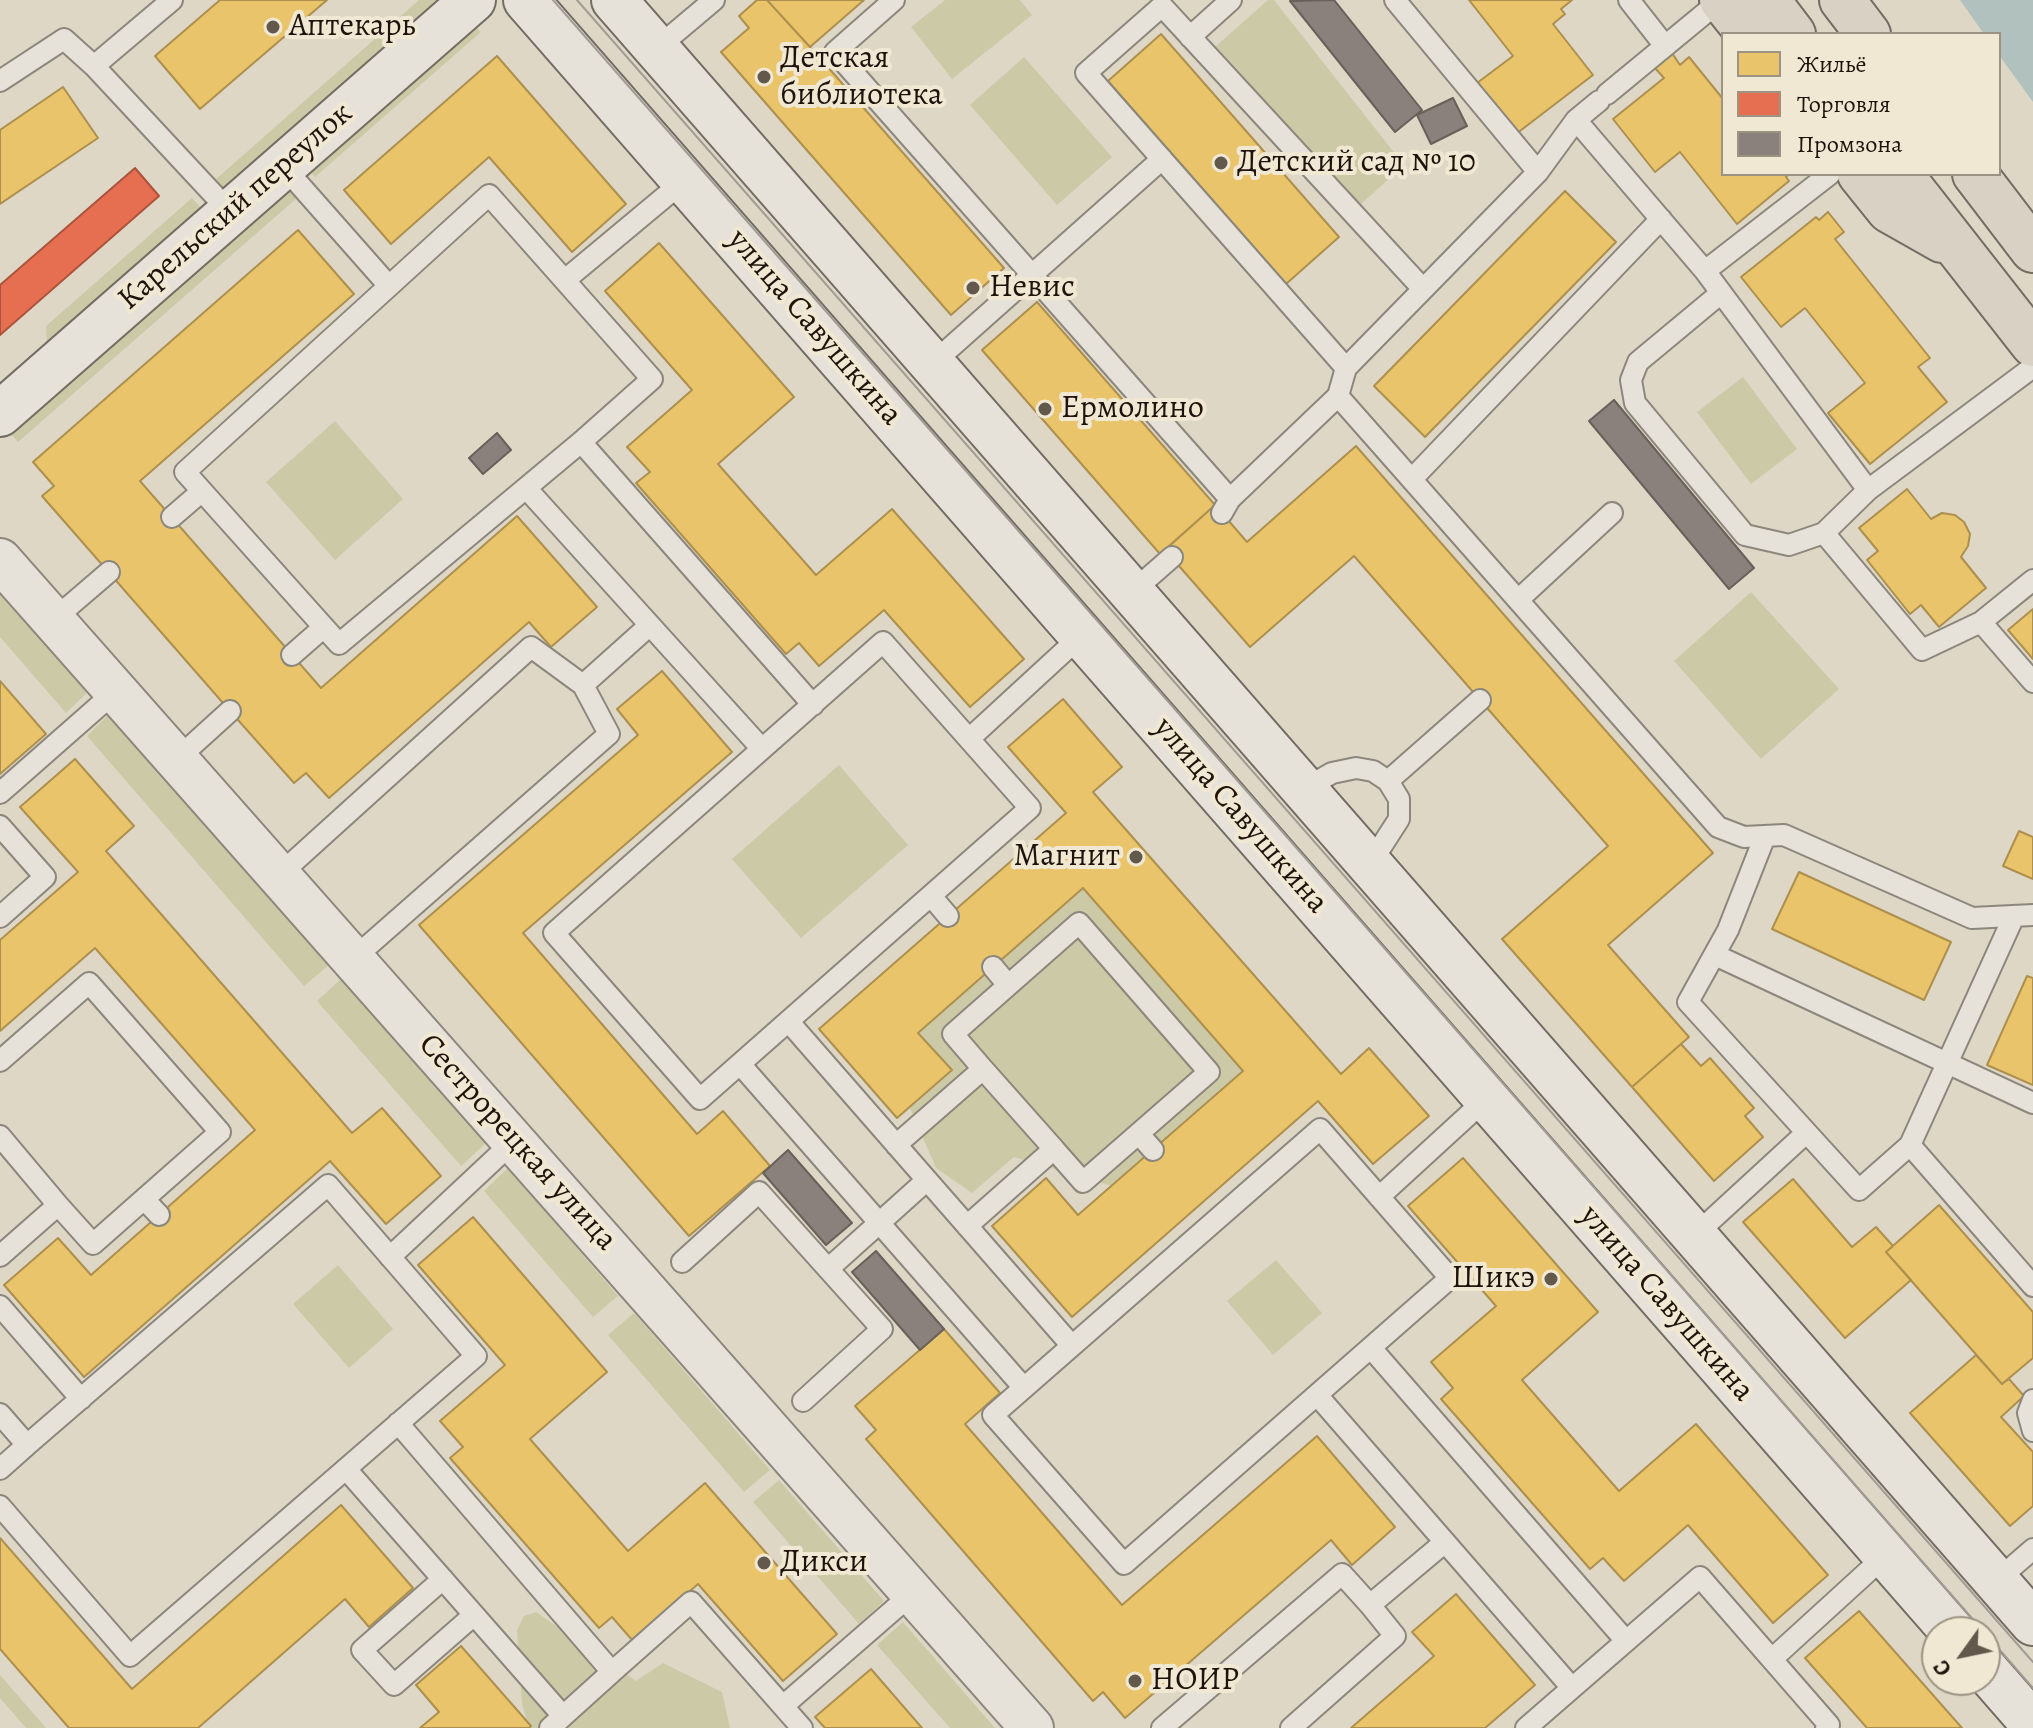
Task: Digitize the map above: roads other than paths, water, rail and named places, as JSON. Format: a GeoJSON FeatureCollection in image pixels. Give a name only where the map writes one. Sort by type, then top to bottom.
{"type":"FeatureCollection","features":[{"type":"Feature","properties":{"kind":"main road","name":"Карельский переулок"},"geometry":{"type":"LineString","coordinates":[[0,414],[473,0]]}},
{"type":"Feature","properties":{"kind":"main road","name":"улица Савушкина"},"geometry":{"type":"LineString","coordinates":[[526,0],[1939,1616]]}},
{"type":"Feature","properties":{"kind":"main road","name":"улица Савушкина"},"geometry":{"type":"LineString","coordinates":[[614,0],[2033,1623]]}},
{"type":"Feature","properties":{"kind":"main road"},"geometry":{"type":"LineString","coordinates":[[1722,0],[1747,32]]}},
{"type":"Feature","properties":{"kind":"main road"},"geometry":{"type":"LineString","coordinates":[[1767,0],[1791,32]]}},
{"type":"Feature","properties":{"kind":"main road"},"geometry":{"type":"LineString","coordinates":[[1842,0],[1866,32]]}},
{"type":"Feature","properties":{"kind":"main road"},"geometry":{"type":"LineString","coordinates":[[1862,176],[1889,210],[1958,249]]}},
{"type":"Feature","properties":{"kind":"main road"},"geometry":{"type":"LineString","coordinates":[[1902,176],[2033,344]]}},
{"type":"Feature","properties":{"kind":"main road"},"geometry":{"type":"LineString","coordinates":[[1977,176],[2033,250]]}},
{"type":"Feature","properties":{"kind":"main road"},"geometry":{"type":"LineString","coordinates":[[2001,1687],[2033,1724]]}},
{"type":"Feature","properties":{"kind":"street","name":"Сестрорецкая улица"},"geometry":{"type":"LineString","coordinates":[[0,560],[1032,1728]]}},
{"type":"Feature","properties":{"kind":"lane"},"geometry":{"type":"LineString","coordinates":[[94,66],[172,0]]}},
{"type":"Feature","properties":{"kind":"lane"},"geometry":{"type":"LineString","coordinates":[[657,48],[714,0]]}},
{"type":"Feature","properties":{"kind":"lane"},"geometry":{"type":"LineString","coordinates":[[894,0],[835,52],[1226,506],[1338,396],[1346,368],[1538,172],[1576,120],[1722,0]]}},
{"type":"Feature","properties":{"kind":"lane"},"geometry":{"type":"LineString","coordinates":[[1190,37],[1231,0]]}},
{"type":"Feature","properties":{"kind":"lane"},"geometry":{"type":"LineString","coordinates":[[1395,0],[1538,172]]}},
{"type":"Feature","properties":{"kind":"lane"},"geometry":{"type":"LineString","coordinates":[[1629,0],[1665,46]]}},
{"type":"Feature","properties":{"kind":"lane"},"geometry":{"type":"LineString","coordinates":[[1346,368],[1086,73],[1162,6],[1423,289]]}},
{"type":"Feature","properties":{"kind":"lane"},"geometry":{"type":"LineString","coordinates":[[0,81],[64,39],[94,66],[230,212]]}},
{"type":"Feature","properties":{"kind":"lane"},"geometry":{"type":"LineString","coordinates":[[1576,120],[1705,271],[1868,490]]}},
{"type":"Feature","properties":{"kind":"lane"},"geometry":{"type":"LineString","coordinates":[[933,363],[1162,159]]}},
{"type":"Feature","properties":{"kind":"lane"},"geometry":{"type":"LineString","coordinates":[[283,166],[389,286]]}},
{"type":"Feature","properties":{"kind":"lane"},"geometry":{"type":"LineString","coordinates":[[1705,271],[1827,176]]}},
{"type":"Feature","properties":{"kind":"lane"},"geometry":{"type":"LineString","coordinates":[[565,280],[685,180]]}},
{"type":"Feature","properties":{"kind":"lane"},"geometry":{"type":"LineString","coordinates":[[489,195],[565,280],[652,379],[339,644],[185,472],[489,195]]}},
{"type":"Feature","properties":{"kind":"lane"},"geometry":{"type":"LineString","coordinates":[[1412,479],[1661,219]]}},
{"type":"Feature","properties":{"kind":"lane"},"geometry":{"type":"LineString","coordinates":[[1721,293],[1638,362],[1631,380],[1635,403],[1745,535],[1789,545],[1824,533],[1868,490],[2033,367]]}},
{"type":"Feature","properties":{"kind":"lane"},"geometry":{"type":"LineString","coordinates":[[1338,396],[1518,600],[1544,644],[1718,827],[1744,837],[1784,835],[1972,918],[2023,916],[1910,1145],[1859,1190],[1688,1002],[1728,930],[1765,836]]}},
{"type":"Feature","properties":{"kind":"lane"},"geometry":{"type":"LineString","coordinates":[[581,442],[813,705]]}},
{"type":"Feature","properties":{"kind":"lane"},"geometry":{"type":"LineString","coordinates":[[526,488],[762,749]]}},
{"type":"Feature","properties":{"kind":"lane"},"geometry":{"type":"LineString","coordinates":[[172,517],[201,492]]}},
{"type":"Feature","properties":{"kind":"lane"},"geometry":{"type":"LineString","coordinates":[[1518,600],[1612,513]]}},
{"type":"Feature","properties":{"kind":"lane"},"geometry":{"type":"LineString","coordinates":[[1824,533],[1922,650],[1981,622],[2033,580]]}},
{"type":"Feature","properties":{"kind":"lane"},"geometry":{"type":"LineString","coordinates":[[1132,592],[1172,557]]}},
{"type":"Feature","properties":{"kind":"lane"},"geometry":{"type":"LineString","coordinates":[[53,620],[109,572]]}},
{"type":"Feature","properties":{"kind":"lane"},"geometry":{"type":"LineString","coordinates":[[1981,622],[2033,682]]}},
{"type":"Feature","properties":{"kind":"lane"},"geometry":{"type":"LineString","coordinates":[[583,685],[650,625]]}},
{"type":"Feature","properties":{"kind":"lane"},"geometry":{"type":"LineString","coordinates":[[292,655],[324,627]]}},
{"type":"Feature","properties":{"kind":"lane"},"geometry":{"type":"LineString","coordinates":[[969,739],[1082,635]]}},
{"type":"Feature","properties":{"kind":"lane"},"geometry":{"type":"LineString","coordinates":[[883,642],[969,739],[1030,808],[700,1099],[554,933],[883,642]]}},
{"type":"Feature","properties":{"kind":"lane"},"geometry":{"type":"LineString","coordinates":[[279,875],[531,647],[583,685],[609,734],[354,958]]}},
{"type":"Feature","properties":{"kind":"lane"},"geometry":{"type":"LineString","coordinates":[[0,793],[116,691]]}},
{"type":"Feature","properties":{"kind":"lane"},"geometry":{"type":"LineString","coordinates":[[1388,781],[1480,700]]}},
{"type":"Feature","properties":{"kind":"lane"},"geometry":{"type":"LineString","coordinates":[[177,759],[230,711]]}},
{"type":"Feature","properties":{"kind":"lane"},"geometry":{"type":"LineString","coordinates":[[1304,789],[1332,773],[1356,768],[1373,771],[1388,781],[1399,799],[1399,819],[1370,864]]}},
{"type":"Feature","properties":{"kind":"lane"},"geometry":{"type":"LineString","coordinates":[[0,826],[45,877],[0,917]]}},
{"type":"Feature","properties":{"kind":"lane"},"geometry":{"type":"LineString","coordinates":[[931,896],[948,916]]}},
{"type":"Feature","properties":{"kind":"lane"},"geometry":{"type":"LineString","coordinates":[[1079,923],[1209,1072],[1083,1182],[953,1034],[1008,985],[1079,923]]}},
{"type":"Feature","properties":{"kind":"lane"},"geometry":{"type":"LineString","coordinates":[[1715,955],[2033,1103]]}},
{"type":"Feature","properties":{"kind":"lane"},"geometry":{"type":"LineString","coordinates":[[993,967],[1008,985]]}},
{"type":"Feature","properties":{"kind":"lane"},"geometry":{"type":"LineString","coordinates":[[0,1061],[89,983],[220,1132],[93,1244],[0,1136]]}},
{"type":"Feature","properties":{"kind":"lane"},"geometry":{"type":"LineString","coordinates":[[789,1022],[1072,1346]]}},
{"type":"Feature","properties":{"kind":"lane"},"geometry":{"type":"LineString","coordinates":[[740,1064],[877,1224],[1024,1388]]}},
{"type":"Feature","properties":{"kind":"lane"},"geometry":{"type":"LineString","coordinates":[[896,1145],[983,1069]]}},
{"type":"Feature","properties":{"kind":"lane"},"geometry":{"type":"LineString","coordinates":[[1379,1197],[1486,1099]]}},
{"type":"Feature","properties":{"kind":"lane"},"geometry":{"type":"LineString","coordinates":[[1320,1129],[1450,1278],[1124,1564],[993,1415],[1214,1221],[1320,1129]]}},
{"type":"Feature","properties":{"kind":"lane"},"geometry":{"type":"LineString","coordinates":[[1694,1236],[1806,1133]]}},
{"type":"Feature","properties":{"kind":"lane"},"geometry":{"type":"LineString","coordinates":[[1139,1134],[1153,1150]]}},
{"type":"Feature","properties":{"kind":"lane"},"geometry":{"type":"LineString","coordinates":[[390,1257],[515,1140]]}},
{"type":"Feature","properties":{"kind":"lane"},"geometry":{"type":"LineString","coordinates":[[1910,1145],[2033,1286]]}},
{"type":"Feature","properties":{"kind":"lane"},"geometry":{"type":"LineString","coordinates":[[967,1226],[1054,1149]]}},
{"type":"Feature","properties":{"kind":"lane"},"geometry":{"type":"LineString","coordinates":[[828,1269],[927,1180]]}},
{"type":"Feature","properties":{"kind":"lane"},"geometry":{"type":"LineString","coordinates":[[0,1469],[81,1399],[213,1274],[328,1185],[476,1356],[130,1656],[0,1506]]}},
{"type":"Feature","properties":{"kind":"lane"},"geometry":{"type":"LineString","coordinates":[[682,1262],[759,1192],[882,1329],[803,1401]]}},
{"type":"Feature","properties":{"kind":"lane"},"geometry":{"type":"LineString","coordinates":[[144,1199],[159,1215]]}},
{"type":"Feature","properties":{"kind":"lane"},"geometry":{"type":"LineString","coordinates":[[0,1256],[58,1205]]}},
{"type":"Feature","properties":{"kind":"lane"},"geometry":{"type":"LineString","coordinates":[[1200,1205],[1214,1221]]}},
{"type":"Feature","properties":{"kind":"lane"},"geometry":{"type":"LineString","coordinates":[[0,1306],[81,1399]]}},
{"type":"Feature","properties":{"kind":"lane"},"geometry":{"type":"LineString","coordinates":[[1371,1348],[1626,1641]]}},
{"type":"Feature","properties":{"kind":"lane"},"geometry":{"type":"LineString","coordinates":[[1317,1395],[1572,1688]]}},
{"type":"Feature","properties":{"kind":"lane"},"geometry":{"type":"LineString","coordinates":[[2033,1400],[2028,1413],[2033,1431]]}},
{"type":"Feature","properties":{"kind":"lane"},"geometry":{"type":"LineString","coordinates":[[0,1414],[27,1445]]}},
{"type":"Feature","properties":{"kind":"lane"},"geometry":{"type":"LineString","coordinates":[[398,1423],[612,1672]]}},
{"type":"Feature","properties":{"kind":"lane"},"geometry":{"type":"LineString","coordinates":[[346,1469],[474,1615],[556,1722],[691,1602],[802,1728]]}},
{"type":"Feature","properties":{"kind":"lane"},"geometry":{"type":"LineString","coordinates":[[1370,1605],[1445,1542]]}},
{"type":"Feature","properties":{"kind":"lane"},"geometry":{"type":"LineString","coordinates":[[1996,1581],[2033,1549]]}},
{"type":"Feature","properties":{"kind":"lane"},"geometry":{"type":"LineString","coordinates":[[1772,1659],[1886,1555]]}},
{"type":"Feature","properties":{"kind":"lane"},"geometry":{"type":"LineString","coordinates":[[1162,1728],[1342,1574],[1395,1636],[1291,1728]]}},
{"type":"Feature","properties":{"kind":"lane"},"geometry":{"type":"LineString","coordinates":[[1526,1728],[1700,1577],[1829,1725],[1826,1728]]}},
{"type":"Feature","properties":{"kind":"lane"},"geometry":{"type":"LineString","coordinates":[[443,1579],[362,1650],[394,1685],[474,1615]]}},
{"type":"Feature","properties":{"kind":"lane"},"geometry":{"type":"LineString","coordinates":[[783,1706],[914,1592]]}},
{"type":"Feature","properties":{"kind":"tram line"},"geometry":{"type":"LineString","coordinates":[[553,0],[1970,1616]]}},
{"type":"Feature","properties":{"kind":"tram line"},"geometry":{"type":"LineString","coordinates":[[577,0],[2033,1662]]}},
{"type":"Feature","properties":{"kind":"tram line"},"geometry":{"type":"LineString","coordinates":[[2001,1651],[2033,1688]]}},
{"type":"Feature","properties":{"kind":"place","name":"Аптекарь"},"geometry":{"type":"Point","coordinates":[273,27]}},
{"type":"Feature","properties":{"kind":"place","name":"Детская библиотека"},"geometry":{"type":"Point","coordinates":[764,77]}},
{"type":"Feature","properties":{"kind":"place","name":"Детский сад № 10"},"geometry":{"type":"Point","coordinates":[1221,163]}},
{"type":"Feature","properties":{"kind":"place","name":"Невис"},"geometry":{"type":"Point","coordinates":[973,288]}},
{"type":"Feature","properties":{"kind":"place","name":"Ермолино"},"geometry":{"type":"Point","coordinates":[1045,409]}},
{"type":"Feature","properties":{"kind":"place","name":"Магнит"},"geometry":{"type":"Point","coordinates":[1136,857]}},
{"type":"Feature","properties":{"kind":"place","name":"Шикэ"},"geometry":{"type":"Point","coordinates":[1551,1279]}},
{"type":"Feature","properties":{"kind":"place","name":"Дикси"},"geometry":{"type":"Point","coordinates":[764,1563]}},
{"type":"Feature","properties":{"kind":"place","name":"НОИР"},"geometry":{"type":"Point","coordinates":[1135,1681]}}]}
